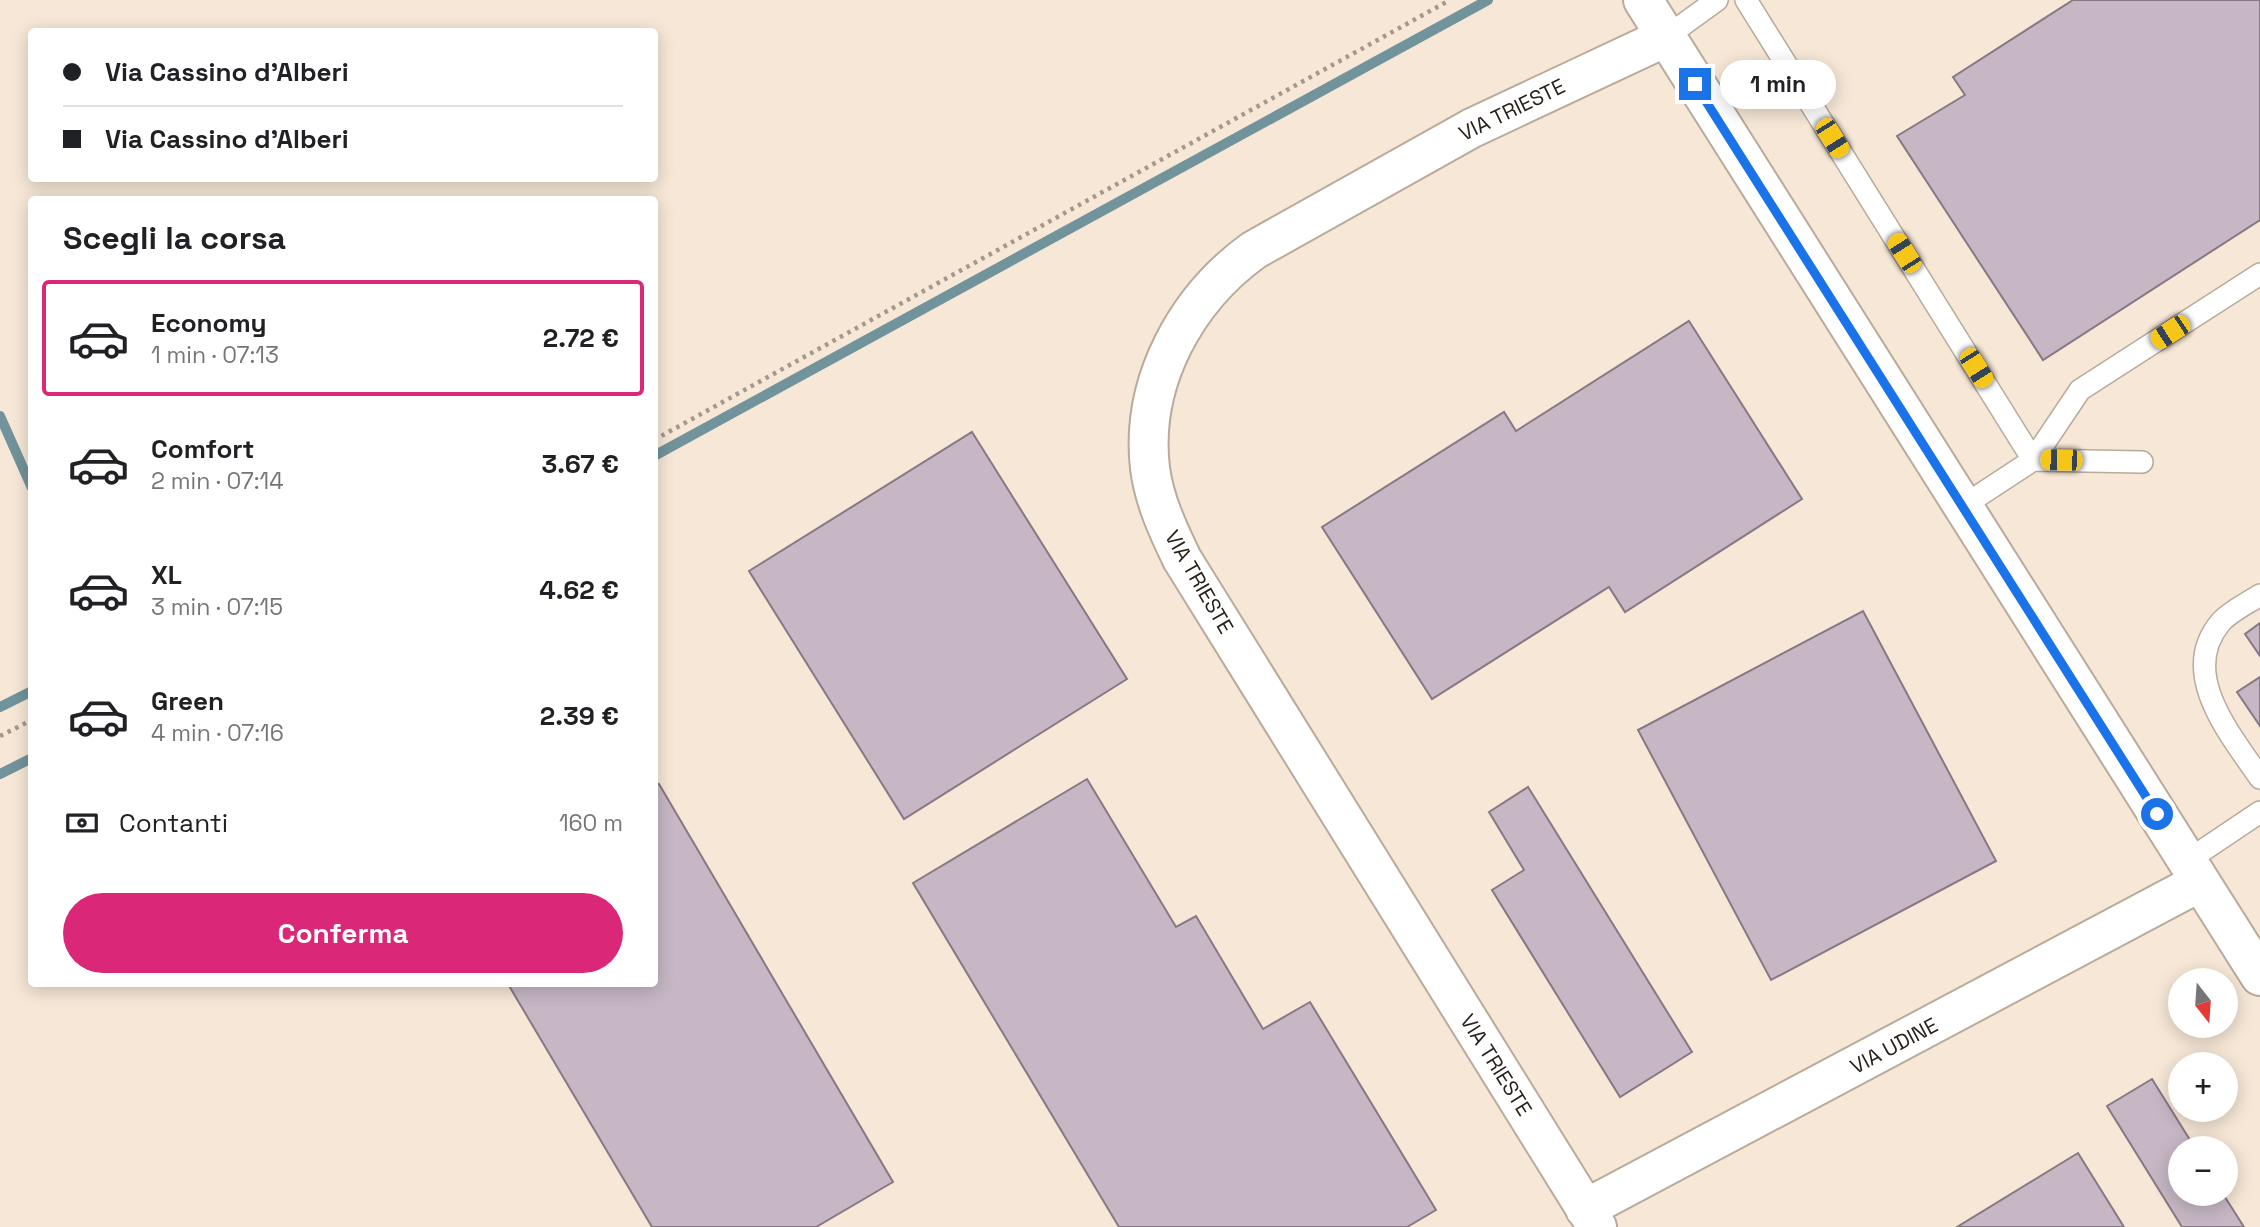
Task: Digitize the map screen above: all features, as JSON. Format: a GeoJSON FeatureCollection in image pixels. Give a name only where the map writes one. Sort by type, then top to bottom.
{"type":"FeatureCollection","features":[{"type":"Feature","properties":{"kind":"street"},"geometry":{"type":"LineString","coordinates":[[1643,0],[2260,976]]}},
{"type":"Feature","properties":{"kind":"street","name":"VIA TRIESTE"},"geometry":{"type":"LineString","coordinates":[[1591,1218],[1182,559],[1165,523],[1150,467],[1152,414],[1158,384],[1177,336],[1201,296],[1226,270],[1254,250],[1472,128],[1666,37]]}},
{"type":"Feature","properties":{"kind":"street","name":"VIA UDINE"},"geometry":{"type":"LineString","coordinates":[[1591,1218],[2171,900],[2194,871]]}},
{"type":"Feature","properties":{"kind":"lane"},"geometry":{"type":"LineString","coordinates":[[1666,37],[1717,0]]}},
{"type":"Feature","properties":{"kind":"lane"},"geometry":{"type":"LineString","coordinates":[[1746,0],[2034,460]]}},
{"type":"Feature","properties":{"kind":"lane"},"geometry":{"type":"LineString","coordinates":[[1963,506],[2034,460],[2080,390],[2260,274]]}},
{"type":"Feature","properties":{"kind":"lane"},"geometry":{"type":"LineString","coordinates":[[2034,460],[2142,462]]}},
{"type":"Feature","properties":{"kind":"lane"},"geometry":{"type":"LineString","coordinates":[[2260,595],[2220,622],[2206,649],[2205,675],[2216,712],[2260,778]]}},
{"type":"Feature","properties":{"kind":"lane"},"geometry":{"type":"LineString","coordinates":[[2194,871],[2260,812]]}},
{"type":"Feature","properties":{"kind":"path"},"geometry":{"type":"LineString","coordinates":[[658,438],[1450,0]]}},
{"type":"Feature","properties":{"kind":"path"},"geometry":{"type":"LineString","coordinates":[[0,736],[28,722]]}},
{"type":"Feature","properties":{"kind":"building"},"geometry":{"type":"Polygon","coordinates":[[[2073,0],[2260,0],[2260,220],[2043,360],[1897,136],[1965,95],[1953,77],[2073,0]]]}},
{"type":"Feature","properties":{"kind":"building"},"geometry":{"type":"Polygon","coordinates":[[[1689,321],[1802,499],[1625,612],[1609,587],[1432,699],[1322,527],[1504,412],[1516,431],[1689,321]]]}},
{"type":"Feature","properties":{"kind":"building"},"geometry":{"type":"Polygon","coordinates":[[[972,432],[1127,679],[904,819],[749,571],[972,432]]]}},
{"type":"Feature","properties":{"kind":"building"},"geometry":{"type":"Polygon","coordinates":[[[1863,611],[1996,861],[1771,980],[1638,730],[1863,611]]]}},
{"type":"Feature","properties":{"kind":"building"},"geometry":{"type":"Polygon","coordinates":[[[2260,623],[2260,656],[2245,634],[2260,623]]]}},
{"type":"Feature","properties":{"kind":"building"},"geometry":{"type":"Polygon","coordinates":[[[2260,677],[2260,726],[2237,692],[2260,677]]]}},
{"type":"Feature","properties":{"kind":"building"},"geometry":{"type":"Polygon","coordinates":[[[1087,779],[1176,927],[1196,916],[1263,1029],[1310,1002],[1436,1210],[1407,1227],[1119,1227],[913,883],[1087,779]]]}},
{"type":"Feature","properties":{"kind":"building"},"geometry":{"type":"Polygon","coordinates":[[[658,785],[893,1182],[816,1227],[652,1227],[510,987],[658,987],[658,785]]]}},
{"type":"Feature","properties":{"kind":"building"},"geometry":{"type":"Polygon","coordinates":[[[1528,787],[1692,1052],[1620,1097],[1492,890],[1524,870],[1489,812],[1528,787]]]}},
{"type":"Feature","properties":{"kind":"building"},"geometry":{"type":"Polygon","coordinates":[[[2152,1079],[2168,1105],[2168,1122],[2179,1122],[2188,1136],[2168,1136],[2168,1204],[2107,1106],[2152,1079]]]}},
{"type":"Feature","properties":{"kind":"building"},"geometry":{"type":"Polygon","coordinates":[[[2078,1153],[2124,1227],[1957,1227],[2078,1153]]]}},
{"type":"Feature","properties":{"kind":"building"},"geometry":{"type":"Polygon","coordinates":[[[2169,1206],[2231,1206],[2244,1227],[2182,1227],[2169,1206]]]}},
{"type":"Feature","properties":{"kind":"waterway"},"geometry":{"type":"LineString","coordinates":[[658,454],[1488,0]]}},
{"type":"Feature","properties":{"kind":"waterway"},"geometry":{"type":"LineString","coordinates":[[0,416],[28,479]]}},
{"type":"Feature","properties":{"kind":"waterway"},"geometry":{"type":"LineString","coordinates":[[0,707],[28,693]]}},
{"type":"Feature","properties":{"kind":"waterway"},"geometry":{"type":"LineString","coordinates":[[0,774],[28,760]]}},
{"type":"Feature","properties":{"kind":"route"},"geometry":{"type":"LineString","coordinates":[[1695,84],[2157,814]]}}]}
